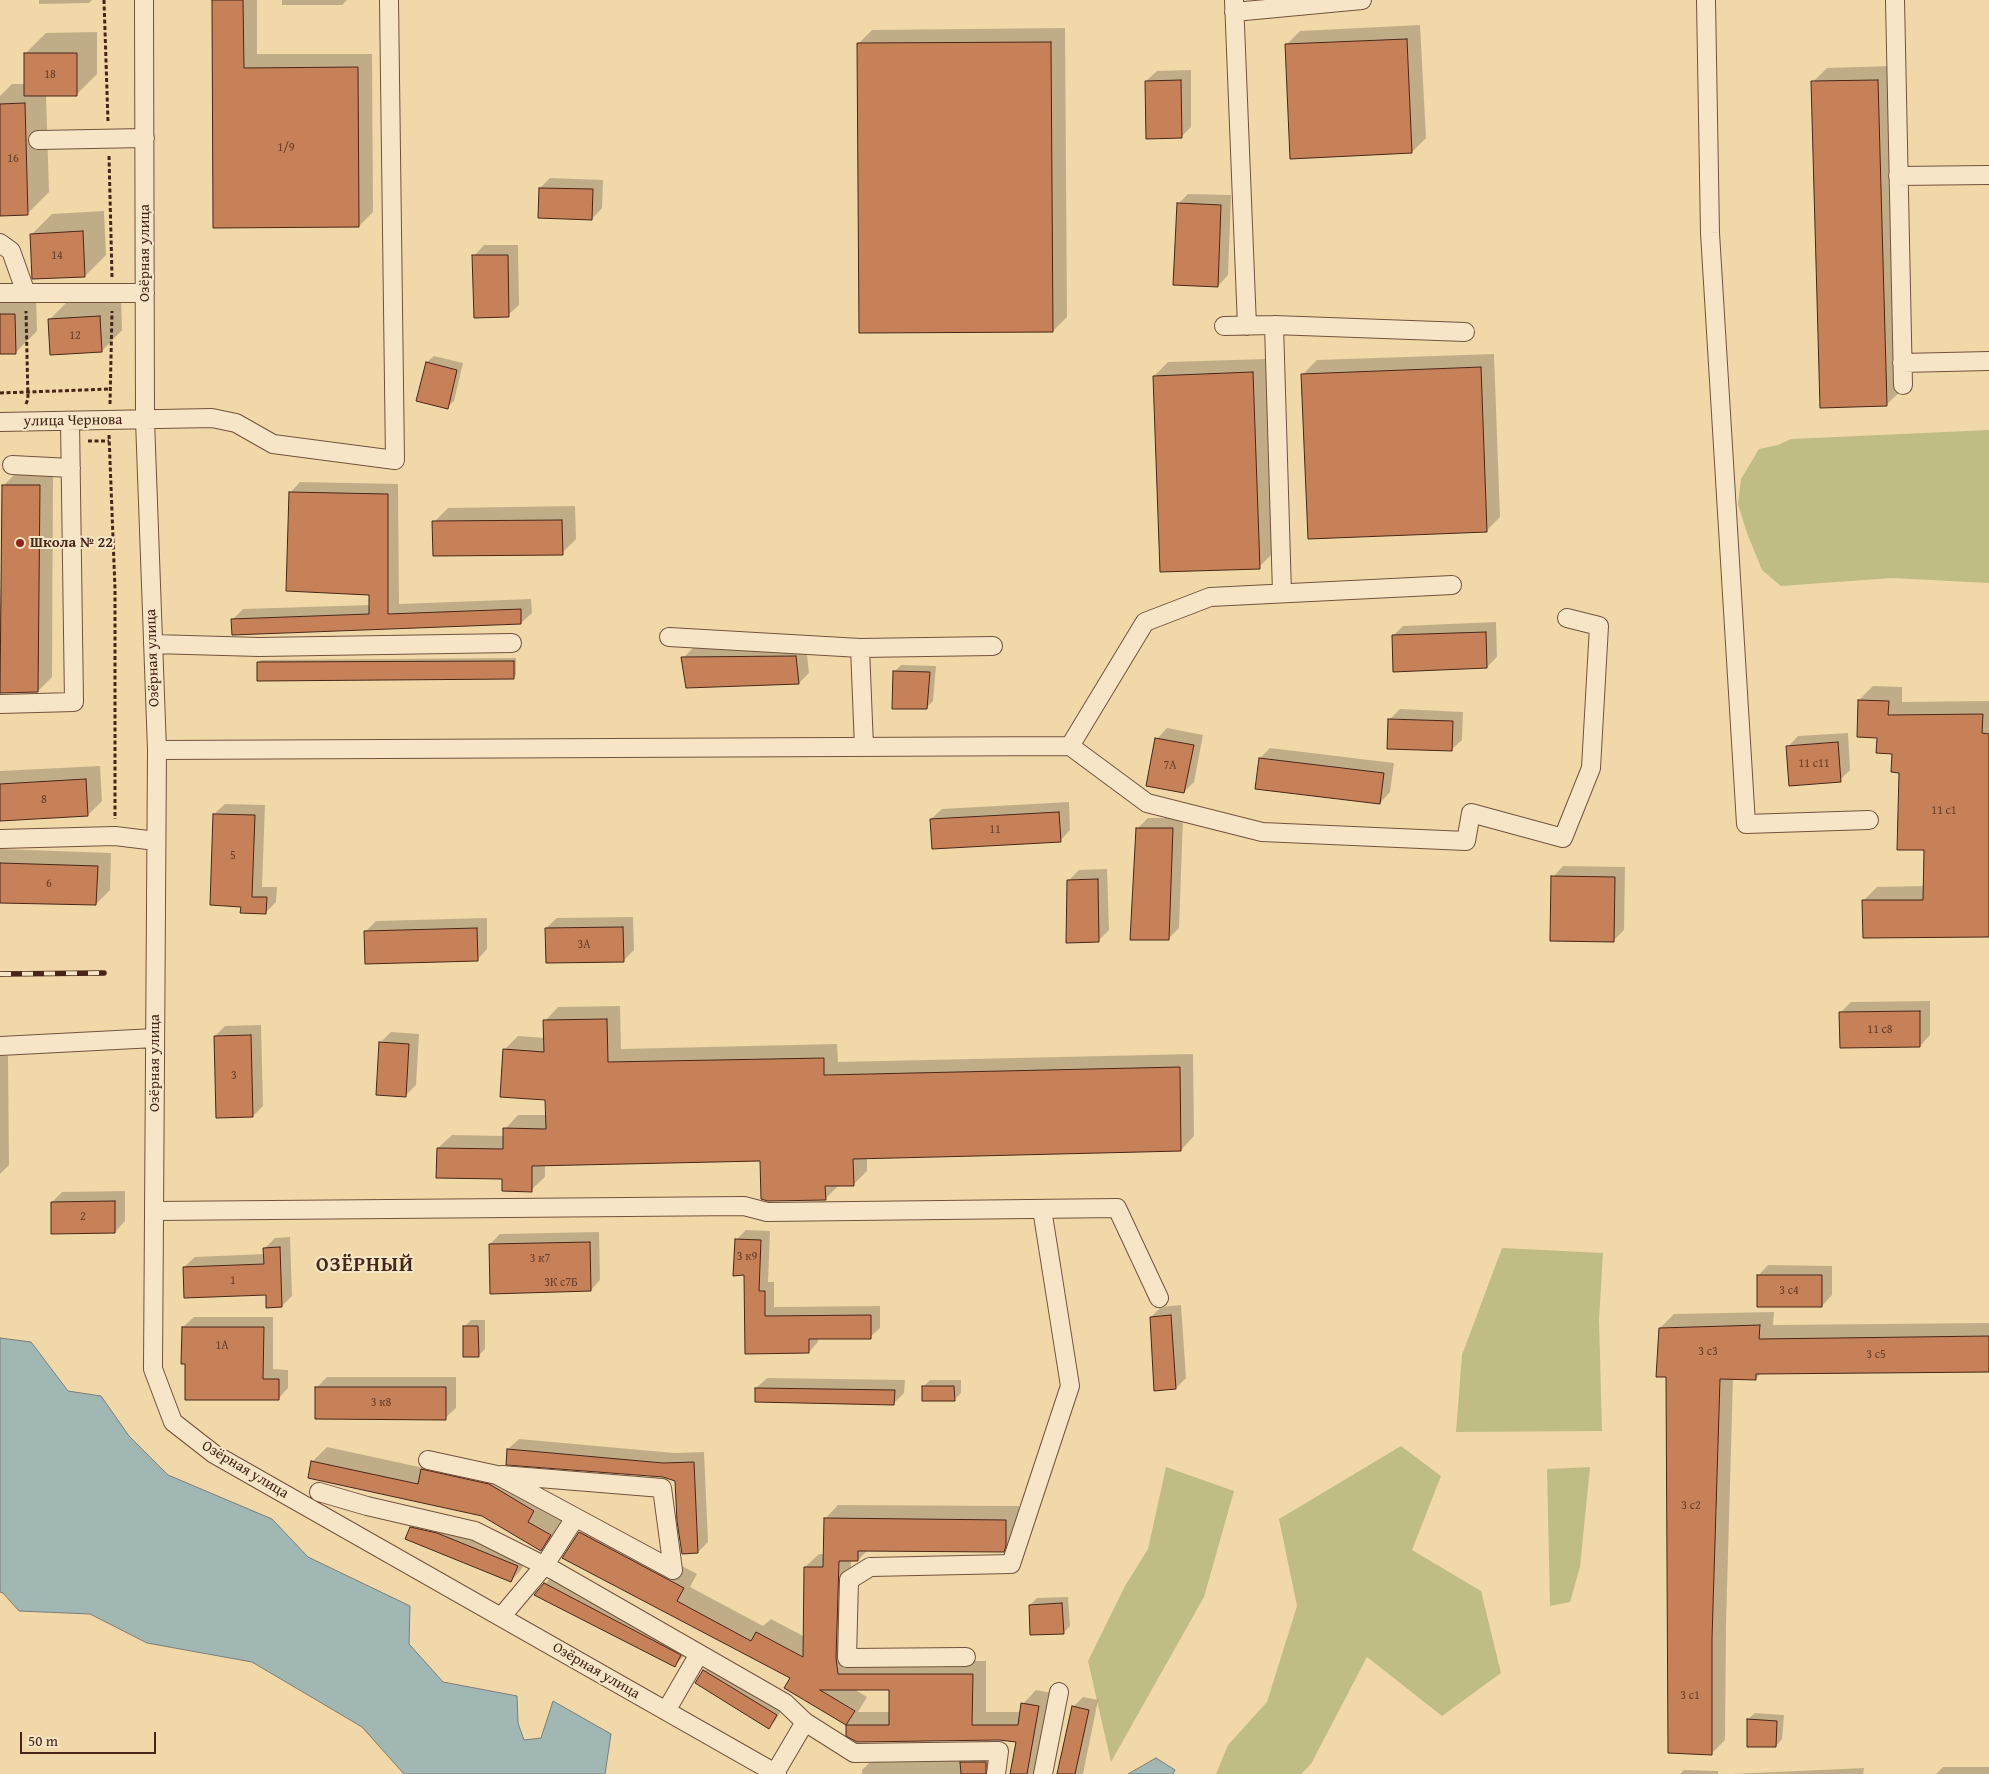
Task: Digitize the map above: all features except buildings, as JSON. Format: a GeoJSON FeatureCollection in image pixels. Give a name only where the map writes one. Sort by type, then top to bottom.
{"type":"FeatureCollection","features":[{"type":"Feature","properties":{"kind":"street","name":"Озёрная улица"},"geometry":{"type":"LineString","coordinates":[[144,0],[146,420],[156,750],[153,1369],[173,1422],[214,1454],[776,1774]]}},
{"type":"Feature","properties":{"kind":"street","name":"улица Чернова"},"geometry":{"type":"LineString","coordinates":[[8,422],[212,418],[236,424],[273,444],[395,460],[389,0]]}},
{"type":"Feature","properties":{"kind":"street"},"geometry":{"type":"LineString","coordinates":[[1247,326],[1234,6],[1362,0]]}},
{"type":"Feature","properties":{"kind":"street"},"geometry":{"type":"LineString","coordinates":[[1706,0],[1710,233],[1746,824],[1869,820]]}},
{"type":"Feature","properties":{"kind":"street"},"geometry":{"type":"LineString","coordinates":[[1894,0],[1903,385]]}},
{"type":"Feature","properties":{"kind":"street"},"geometry":{"type":"LineString","coordinates":[[38,140],[144,138]]}},
{"type":"Feature","properties":{"kind":"street"},"geometry":{"type":"LineString","coordinates":[[1898,176],[1989,174]]}},
{"type":"Feature","properties":{"kind":"street"},"geometry":{"type":"LineString","coordinates":[[0,243],[11,251],[26,292]]}},
{"type":"Feature","properties":{"kind":"street"},"geometry":{"type":"LineString","coordinates":[[0,293],[145,293]]}},
{"type":"Feature","properties":{"kind":"street"},"geometry":{"type":"LineString","coordinates":[[1274,325],[1282,593]]}},
{"type":"Feature","properties":{"kind":"street"},"geometry":{"type":"LineString","coordinates":[[1224,326],[1274,325],[1465,332]]}},
{"type":"Feature","properties":{"kind":"street"},"geometry":{"type":"LineString","coordinates":[[1902,363],[1989,361]]}},
{"type":"Feature","properties":{"kind":"street"},"geometry":{"type":"LineString","coordinates":[[0,704],[74,702],[70,421]]}},
{"type":"Feature","properties":{"kind":"street"},"geometry":{"type":"LineString","coordinates":[[12,465],[72,468]]}},
{"type":"Feature","properties":{"kind":"street"},"geometry":{"type":"LineString","coordinates":[[1070,746],[1145,622],[1210,597],[1452,585]]}},
{"type":"Feature","properties":{"kind":"street"},"geometry":{"type":"LineString","coordinates":[[156,750],[1070,746],[1147,803],[1262,832],[1466,841],[1471,813],[1563,838],[1591,768],[1599,626],[1567,618]]}},
{"type":"Feature","properties":{"kind":"street"},"geometry":{"type":"LineString","coordinates":[[669,637],[860,648],[993,646]]}},
{"type":"Feature","properties":{"kind":"street"},"geometry":{"type":"LineString","coordinates":[[153,644],[259,647],[512,643]]}},
{"type":"Feature","properties":{"kind":"street"},"geometry":{"type":"LineString","coordinates":[[860,648],[864,747]]}},
{"type":"Feature","properties":{"kind":"street"},"geometry":{"type":"LineString","coordinates":[[0,839],[116,836],[156,841]]}},
{"type":"Feature","properties":{"kind":"street"},"geometry":{"type":"LineString","coordinates":[[0,1046],[155,1038]]}},
{"type":"Feature","properties":{"kind":"street"},"geometry":{"type":"LineString","coordinates":[[154,1211],[744,1206],[767,1212],[1117,1208],[1160,1298]]}},
{"type":"Feature","properties":{"kind":"street"},"geometry":{"type":"LineString","coordinates":[[966,1657],[847,1658],[849,1580],[870,1567],[1011,1564],[1070,1386],[1042,1209]]}},
{"type":"Feature","properties":{"kind":"street"},"geometry":{"type":"LineString","coordinates":[[428,1460],[496,1475],[662,1488],[673,1570],[496,1475]]}},
{"type":"Feature","properties":{"kind":"street"},"geometry":{"type":"LineString","coordinates":[[319,1492],[367,1506],[475,1531],[544,1566],[785,1703],[805,1722],[854,1753],[999,1751],[996,1774]]}},
{"type":"Feature","properties":{"kind":"street"},"geometry":{"type":"LineString","coordinates":[[344,1528],[367,1506]]}},
{"type":"Feature","properties":{"kind":"street"},"geometry":{"type":"LineString","coordinates":[[502,1617],[544,1566],[575,1518]]}},
{"type":"Feature","properties":{"kind":"street"},"geometry":{"type":"LineString","coordinates":[[666,1711],[699,1654]]}},
{"type":"Feature","properties":{"kind":"street"},"geometry":{"type":"LineString","coordinates":[[1043,1774],[1059,1692]]}},
{"type":"Feature","properties":{"kind":"street"},"geometry":{"type":"LineString","coordinates":[[776,1774],[805,1722]]}},
{"type":"Feature","properties":{"kind":"path"},"geometry":{"type":"LineString","coordinates":[[8,422],[28,399],[26,292]]}},
{"type":"Feature","properties":{"kind":"path"},"geometry":{"type":"LineString","coordinates":[[0,393],[111,389]]}},
{"type":"Feature","properties":{"kind":"shaded area"},"geometry":{"type":"Polygon","coordinates":[[[1989,430],[1989,583],[1892,578],[1781,586],[1762,570],[1738,504],[1741,479],[1759,449],[1778,445],[1791,439],[1989,430]]]}},
{"type":"Feature","properties":{"kind":"shaded area"},"geometry":{"type":"Polygon","coordinates":[[[1502,1248],[1603,1253],[1599,1320],[1602,1431],[1456,1432],[1462,1355],[1502,1248]]]}},
{"type":"Feature","properties":{"kind":"shaded area"},"geometry":{"type":"Polygon","coordinates":[[[1401,1446],[1441,1476],[1412,1550],[1481,1591],[1501,1673],[1442,1716],[1367,1657],[1311,1764],[1301,1774],[1216,1774],[1228,1745],[1267,1702],[1297,1606],[1279,1519],[1401,1446]]]}},
{"type":"Feature","properties":{"kind":"shaded area"},"geometry":{"type":"Polygon","coordinates":[[[1166,1467],[1234,1491],[1204,1597],[1111,1762],[1088,1661],[1125,1586],[1148,1549],[1166,1467]]]}},
{"type":"Feature","properties":{"kind":"shaded area"},"geometry":{"type":"Polygon","coordinates":[[[1590,1467],[1580,1567],[1570,1602],[1550,1606],[1547,1469],[1590,1467]]]}},
{"type":"Feature","properties":{"kind":"water"},"geometry":{"type":"Polygon","coordinates":[[[0,1338],[31,1342],[68,1391],[101,1396],[129,1436],[168,1475],[272,1519],[308,1557],[410,1606],[409,1644],[443,1682],[517,1696],[518,1723],[524,1740],[541,1738],[553,1701],[611,1734],[605,1774],[404,1774],[362,1727],[252,1662],[147,1643],[90,1614],[19,1611],[0,1592],[0,1338]]]}},
{"type":"Feature","properties":{"kind":"water"},"geometry":{"type":"Polygon","coordinates":[[[1156,1758],[1175,1770],[1173,1774],[1128,1774],[1156,1758]]]}},
{"type":"Feature","properties":{"kind":"railway"},"geometry":{"type":"LineString","coordinates":[[0,974],[104,973]]}},
{"type":"Feature","properties":{"kind":"place","name":"Школа № 22"},"geometry":{"type":"Point","coordinates":[20,543]}},
{"type":"Feature","properties":{"kind":"district","name":"ОЗЁРНЫЙ"},"geometry":{"type":"Point","coordinates":[365,1266]}}]}
